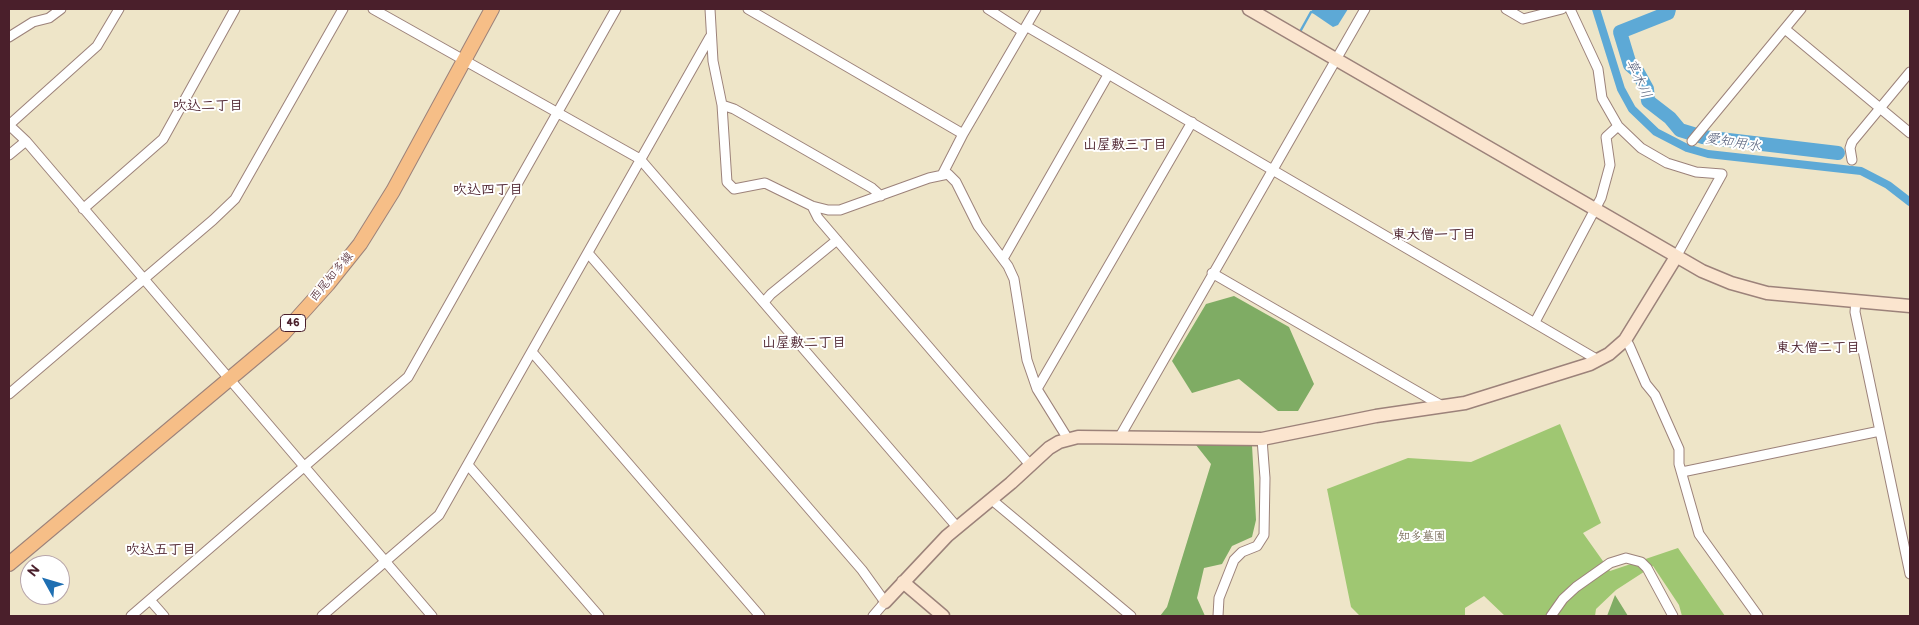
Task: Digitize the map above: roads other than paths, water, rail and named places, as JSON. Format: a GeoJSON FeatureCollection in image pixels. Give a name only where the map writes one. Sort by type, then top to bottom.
{"type":"FeatureCollection","features":[{"type":"Feature","properties":{"kind":"main road","name":"西尾知多線"},"geometry":{"type":"LineString","coordinates":[[9,564],[283,334],[360,244],[393,191],[492,9]]}},
{"type":"Feature","properties":{"kind":"street"},"geometry":{"type":"LineString","coordinates":[[9,37],[33,22],[49,18],[61,9]]}},
{"type":"Feature","properties":{"kind":"street"},"geometry":{"type":"LineString","coordinates":[[119,9],[97,46],[9,125],[26,141],[432,616]]}},
{"type":"Feature","properties":{"kind":"street"},"geometry":{"type":"LineString","coordinates":[[83,209],[163,138],[235,9]]}},
{"type":"Feature","properties":{"kind":"street"},"geometry":{"type":"LineString","coordinates":[[9,394],[213,220],[235,199],[343,9]]}},
{"type":"Feature","properties":{"kind":"street"},"geometry":{"type":"LineString","coordinates":[[375,9],[640,159],[957,527]]}},
{"type":"Feature","properties":{"kind":"street"},"geometry":{"type":"LineString","coordinates":[[131,616],[408,377],[616,9]]}},
{"type":"Feature","properties":{"kind":"street"},"geometry":{"type":"LineString","coordinates":[[710,9],[710,36],[722,105],[727,182],[734,189],[765,183],[812,206],[828,210],[840,210],[948,174],[956,182],[978,226],[1004,257],[1014,279],[1027,360],[1037,389],[1068,439]]}},
{"type":"Feature","properties":{"kind":"street"},"geometry":{"type":"LineString","coordinates":[[748,9],[963,134]]}},
{"type":"Feature","properties":{"kind":"street"},"geometry":{"type":"LineString","coordinates":[[988,9],[1192,122],[1598,360]]}},
{"type":"Feature","properties":{"kind":"street"},"geometry":{"type":"LineString","coordinates":[[942,175],[963,134],[1036,9]]}},
{"type":"Feature","properties":{"kind":"street"},"geometry":{"type":"LineString","coordinates":[[1119,438],[1212,273],[1366,9]]}},
{"type":"Feature","properties":{"kind":"street"},"geometry":{"type":"LineString","coordinates":[[1506,9],[1523,19],[1562,9]]}},
{"type":"Feature","properties":{"kind":"street"},"geometry":{"type":"LineString","coordinates":[[873,616],[903,582],[957,527],[992,500],[1049,448],[1068,439],[1262,438],[1376,416],[1465,403],[1514,389],[1598,360],[1609,354],[1624,340],[1676,257],[1722,174],[1696,172],[1667,163],[1641,148],[1618,126],[1602,98],[1598,69],[1570,9]]}},
{"type":"Feature","properties":{"kind":"street"},"geometry":{"type":"LineString","coordinates":[[1692,141],[1801,9]]}},
{"type":"Feature","properties":{"kind":"street"},"geometry":{"type":"LineString","coordinates":[[1255,10],[1676,257],[1716,277],[1746,288],[1802,297],[1910,306]]}},
{"type":"Feature","properties":{"kind":"street"},"geometry":{"type":"LineString","coordinates":[[1785,28],[1910,133]]}},
{"type":"Feature","properties":{"kind":"street"},"geometry":{"type":"LineString","coordinates":[[322,616],[439,515],[710,36]]}},
{"type":"Feature","properties":{"kind":"street"},"geometry":{"type":"LineString","coordinates":[[1852,160],[1850,148],[1852,142],[1910,72]]}},
{"type":"Feature","properties":{"kind":"street"},"geometry":{"type":"LineString","coordinates":[[1004,257],[1108,75]]}},
{"type":"Feature","properties":{"kind":"street"},"geometry":{"type":"LineString","coordinates":[[722,105],[734,109],[872,188],[880,196]]}},
{"type":"Feature","properties":{"kind":"street"},"geometry":{"type":"LineString","coordinates":[[1037,389],[1192,122]]}},
{"type":"Feature","properties":{"kind":"street"},"geometry":{"type":"LineString","coordinates":[[1535,322],[1596,209],[1610,164],[1610,153],[1606,136],[1618,126]]}},
{"type":"Feature","properties":{"kind":"street"},"geometry":{"type":"LineString","coordinates":[[9,155],[26,141]]}},
{"type":"Feature","properties":{"kind":"street"},"geometry":{"type":"LineString","coordinates":[[812,206],[818,218],[1031,466]]}},
{"type":"Feature","properties":{"kind":"street"},"geometry":{"type":"LineString","coordinates":[[764,302],[771,294],[837,240]]}},
{"type":"Feature","properties":{"kind":"street"},"geometry":{"type":"LineString","coordinates":[[588,253],[862,570],[885,602]]}},
{"type":"Feature","properties":{"kind":"street"},"geometry":{"type":"LineString","coordinates":[[1212,273],[1444,407]]}},
{"type":"Feature","properties":{"kind":"street"},"geometry":{"type":"LineString","coordinates":[[1856,301],[1855,312],[1910,574]]}},
{"type":"Feature","properties":{"kind":"street"},"geometry":{"type":"LineString","coordinates":[[1624,340],[1629,345],[1646,384],[1655,394],[1679,449],[1682,472],[1699,534],[1758,616]]}},
{"type":"Feature","properties":{"kind":"street"},"geometry":{"type":"LineString","coordinates":[[532,352],[760,616]]}},
{"type":"Feature","properties":{"kind":"street"},"geometry":{"type":"LineString","coordinates":[[1682,472],[1880,431]]}},
{"type":"Feature","properties":{"kind":"street"},"geometry":{"type":"LineString","coordinates":[[1218,616],[1219,598],[1234,560],[1242,552],[1257,546],[1264,535],[1265,478],[1262,438]]}},
{"type":"Feature","properties":{"kind":"street"},"geometry":{"type":"LineString","coordinates":[[468,465],[599,616]]}},
{"type":"Feature","properties":{"kind":"street"},"geometry":{"type":"LineString","coordinates":[[992,500],[1131,616]]}},
{"type":"Feature","properties":{"kind":"street"},"geometry":{"type":"LineString","coordinates":[[1551,616],[1563,599],[1576,587],[1610,563],[1633,558],[1647,568],[1673,616]]}},
{"type":"Feature","properties":{"kind":"street"},"geometry":{"type":"LineString","coordinates":[[903,582],[943,616]]}},
{"type":"Feature","properties":{"kind":"street"},"geometry":{"type":"LineString","coordinates":[[150,600],[164,616]]}},
{"type":"Feature","properties":{"kind":"water"},"geometry":{"type":"Polygon","coordinates":[[[1313,9],[1348,9],[1338,25],[1333,27],[1311,12],[1313,9]]]}},
{"type":"Feature","properties":{"kind":"waterway","name":"愛知用水"},"geometry":{"type":"LineString","coordinates":[[1596,9],[1621,89],[1632,109],[1656,132],[1687,148],[1708,154],[1861,171],[1888,185],[1910,202]]}},
{"type":"Feature","properties":{"kind":"waterway","name":"草木川"},"geometry":{"type":"LineString","coordinates":[[1669,9],[1668,13],[1620,32],[1630,65],[1637,71],[1647,89],[1648,101],[1670,118],[1680,130],[1703,137],[1838,153]]}},
{"type":"Feature","properties":{"kind":"waterway"},"geometry":{"type":"LineString","coordinates":[[1301,30],[1311,12],[1314,12]]}},
{"type":"Feature","properties":{"kind":"district","name":"吹込二丁目"},"geometry":{"type":"Point","coordinates":[208,106]}},
{"type":"Feature","properties":{"kind":"district","name":"山屋敷三丁目"},"geometry":{"type":"Point","coordinates":[1125,145]}},
{"type":"Feature","properties":{"kind":"district","name":"吹込四丁目"},"geometry":{"type":"Point","coordinates":[488,190]}},
{"type":"Feature","properties":{"kind":"district","name":"東大僧一丁目"},"geometry":{"type":"Point","coordinates":[1434,235]}},
{"type":"Feature","properties":{"kind":"district","name":"山屋敷二丁目"},"geometry":{"type":"Point","coordinates":[804,343]}},
{"type":"Feature","properties":{"kind":"district","name":"東大僧二丁目"},"geometry":{"type":"Point","coordinates":[1818,348]}},
{"type":"Feature","properties":{"kind":"district","name":"吹込五丁目"},"geometry":{"type":"Point","coordinates":[161,550]}},
{"type":"Feature","properties":{"kind":"park label","name":"知多墓園"},"geometry":{"type":"Point","coordinates":[1422,537]}}]}
